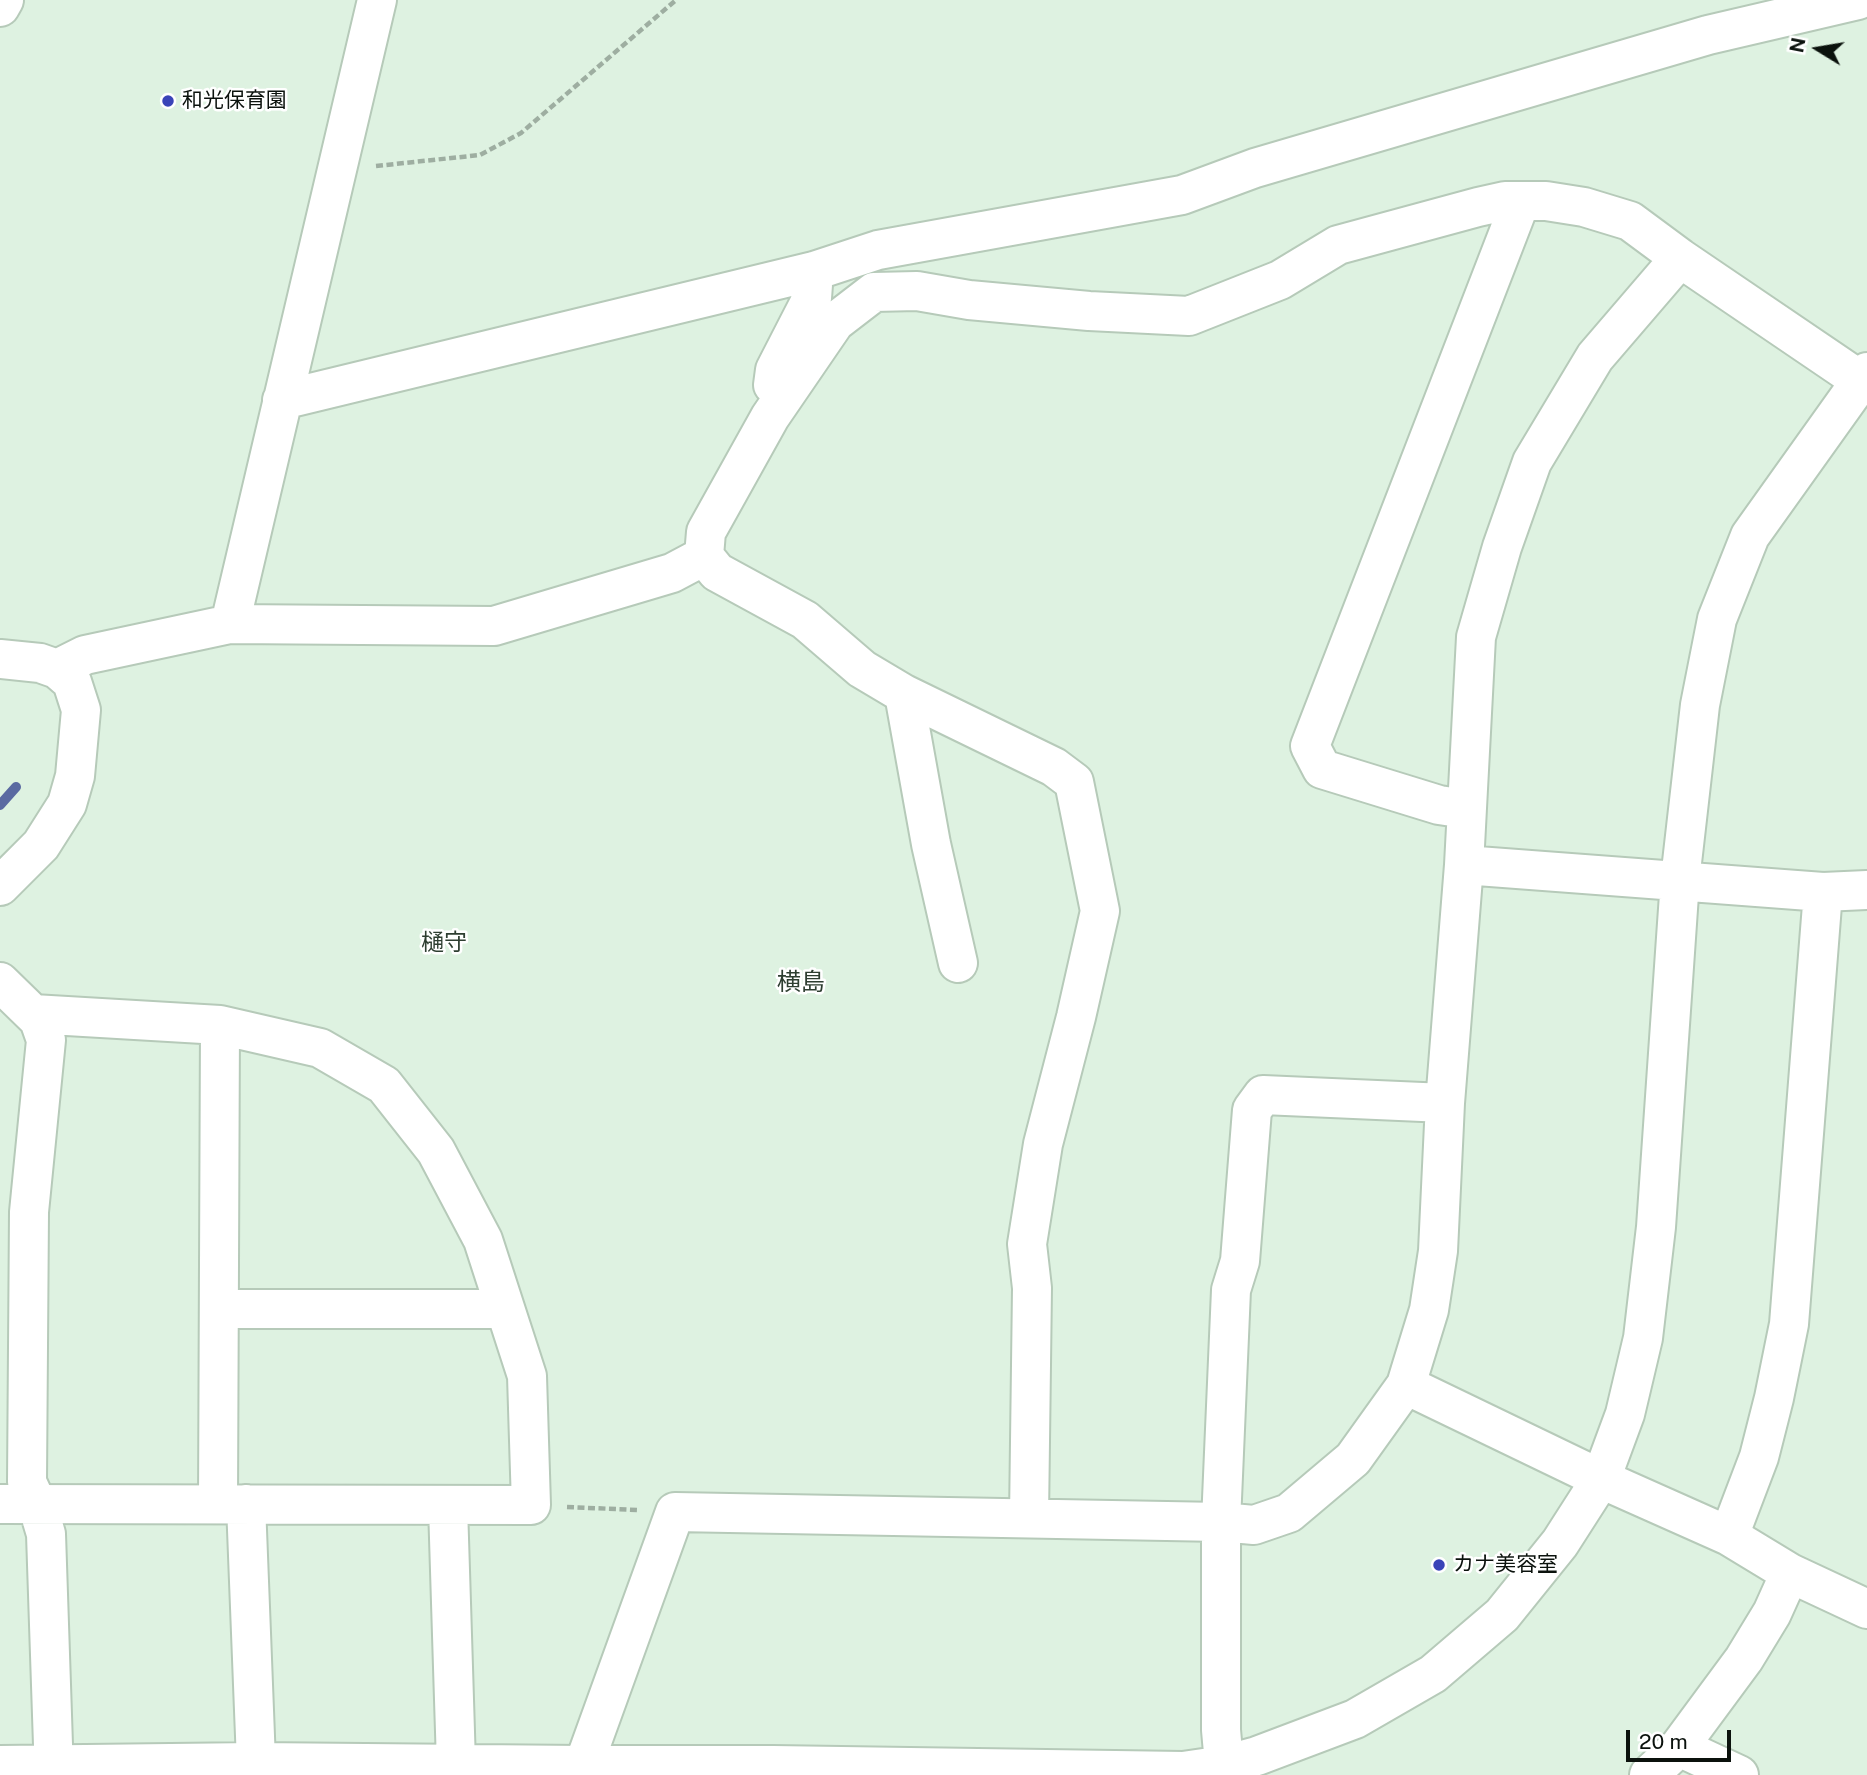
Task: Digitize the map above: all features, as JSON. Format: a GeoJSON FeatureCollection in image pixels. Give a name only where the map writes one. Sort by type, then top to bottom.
{"type":"FeatureCollection","features":[{"type":"Feature","properties":{"kind":"street"},"geometry":{"type":"LineString","coordinates":[[0,7],[4,0]]}},
{"type":"Feature","properties":{"kind":"street"},"geometry":{"type":"LineString","coordinates":[[230,624],[377,0]]}},
{"type":"Feature","properties":{"kind":"street"},"geometry":{"type":"LineString","coordinates":[[282,400],[814,271],[878,250],[1182,195],[1255,169],[1694,39],[1858,0]]}},
{"type":"Feature","properties":{"kind":"street"},"geometry":{"type":"LineString","coordinates":[[0,1765],[53,1770],[256,1762],[456,1764],[582,1770],[1224,1770],[1355,1719],[1433,1674],[1502,1615],[1560,1543],[1601,1479],[1625,1414],[1643,1338],[1656,1227],[1679,880],[1700,705],[1717,619],[1750,536],[1865,379],[1680,258],[1630,221],[1584,207],[1546,201],[1505,201],[1338,245],[1280,280],[1189,316],[996,303],[917,291],[874,292],[835,322],[770,417],[706,532],[704,556],[717,572],[805,620],[862,669],[904,694],[1054,767],[1074,782],[1100,911],[1043,1143],[1027,1244],[1032,1289],[1029,1518]]}},
{"type":"Feature","properties":{"kind":"street"},"geometry":{"type":"LineString","coordinates":[[1466,809],[1439,806],[1322,769],[1310,746],[1520,203]]}},
{"type":"Feature","properties":{"kind":"street"},"geometry":{"type":"LineString","coordinates":[[582,1770],[674,1512],[1222,1522],[1254,1525],[1289,1513],[1353,1459],[1406,1385],[1429,1310],[1436,1263],[1445,1103],[1464,865],[1476,638],[1532,462],[1595,357],[1680,258]]}},
{"type":"Feature","properties":{"kind":"street"},"geometry":{"type":"LineString","coordinates":[[770,417],[775,370],[812,298],[814,271]]}},
{"type":"Feature","properties":{"kind":"street"},"geometry":{"type":"LineString","coordinates":[[57,669],[85,655],[230,624],[494,626],[672,573],[704,556]]}},
{"type":"Feature","properties":{"kind":"street"},"geometry":{"type":"LineString","coordinates":[[0,659],[40,663],[57,669],[72,682],[81,710],[75,776],[66,804],[41,845],[0,886]]}},
{"type":"Feature","properties":{"kind":"street"},"geometry":{"type":"LineString","coordinates":[[904,694],[958,963]]}},
{"type":"Feature","properties":{"kind":"street"},"geometry":{"type":"LineString","coordinates":[[1464,865],[1823,892],[1867,890]]}},
{"type":"Feature","properties":{"kind":"street"},"geometry":{"type":"LineString","coordinates":[[1729,1536],[1759,1457],[1789,1324],[1823,892]]}},
{"type":"Feature","properties":{"kind":"street"},"geometry":{"type":"LineString","coordinates":[[0,982],[39,1020],[46,1040],[14,1211],[27,1482],[18,1504]]}},
{"type":"Feature","properties":{"kind":"street"},"geometry":{"type":"LineString","coordinates":[[18,1504],[531,1506],[527,1376],[482,1240],[436,1151],[384,1085],[320,1048],[220,1025],[33,1014]]}},
{"type":"Feature","properties":{"kind":"street"},"geometry":{"type":"LineString","coordinates":[[220,1025],[219,1309],[232,1504],[256,1762]]}},
{"type":"Feature","properties":{"kind":"street"},"geometry":{"type":"LineString","coordinates":[[1224,1770],[1221,1730],[1222,1522],[1231,1290],[1240,1261],[1252,1110],[1263,1095],[1445,1103]]}},
{"type":"Feature","properties":{"kind":"street"},"geometry":{"type":"LineString","coordinates":[[219,1309],[505,1309]]}},
{"type":"Feature","properties":{"kind":"street"},"geometry":{"type":"LineString","coordinates":[[1406,1385],[1601,1479],[1729,1536],[1790,1573],[1867,1609]]}},
{"type":"Feature","properties":{"kind":"street"},"geometry":{"type":"LineString","coordinates":[[18,1504],[46,1534],[53,1770]]}},
{"type":"Feature","properties":{"kind":"street"},"geometry":{"type":"LineString","coordinates":[[448,1506],[456,1764]]}},
{"type":"Feature","properties":{"kind":"street"},"geometry":{"type":"LineString","coordinates":[[1649,1775],[1679,1747],[1744,1659],[1772,1612],[1790,1573]]}},
{"type":"Feature","properties":{"kind":"street"},"geometry":{"type":"LineString","coordinates":[[1679,1747],[1739,1775]]}},
{"type":"Feature","properties":{"kind":"path"},"geometry":{"type":"LineString","coordinates":[[337,170],[480,155],[521,133],[676,0]]}},
{"type":"Feature","properties":{"kind":"path"},"geometry":{"type":"LineString","coordinates":[[531,1506],[674,1512]]}},
{"type":"Feature","properties":{"kind":"waterway"},"geometry":{"type":"LineString","coordinates":[[0,805],[16,787]]}},
{"type":"Feature","properties":{"kind":"place","name":"和光保育園"},"geometry":{"type":"Point","coordinates":[168,101]}},
{"type":"Feature","properties":{"kind":"place","name":"カナ美容室"},"geometry":{"type":"Point","coordinates":[1439,1565]}},
{"type":"Feature","properties":{"kind":"district","name":"樋守"},"geometry":{"type":"Point","coordinates":[444,943]}},
{"type":"Feature","properties":{"kind":"district","name":"横島"},"geometry":{"type":"Point","coordinates":[801,983]}}]}
